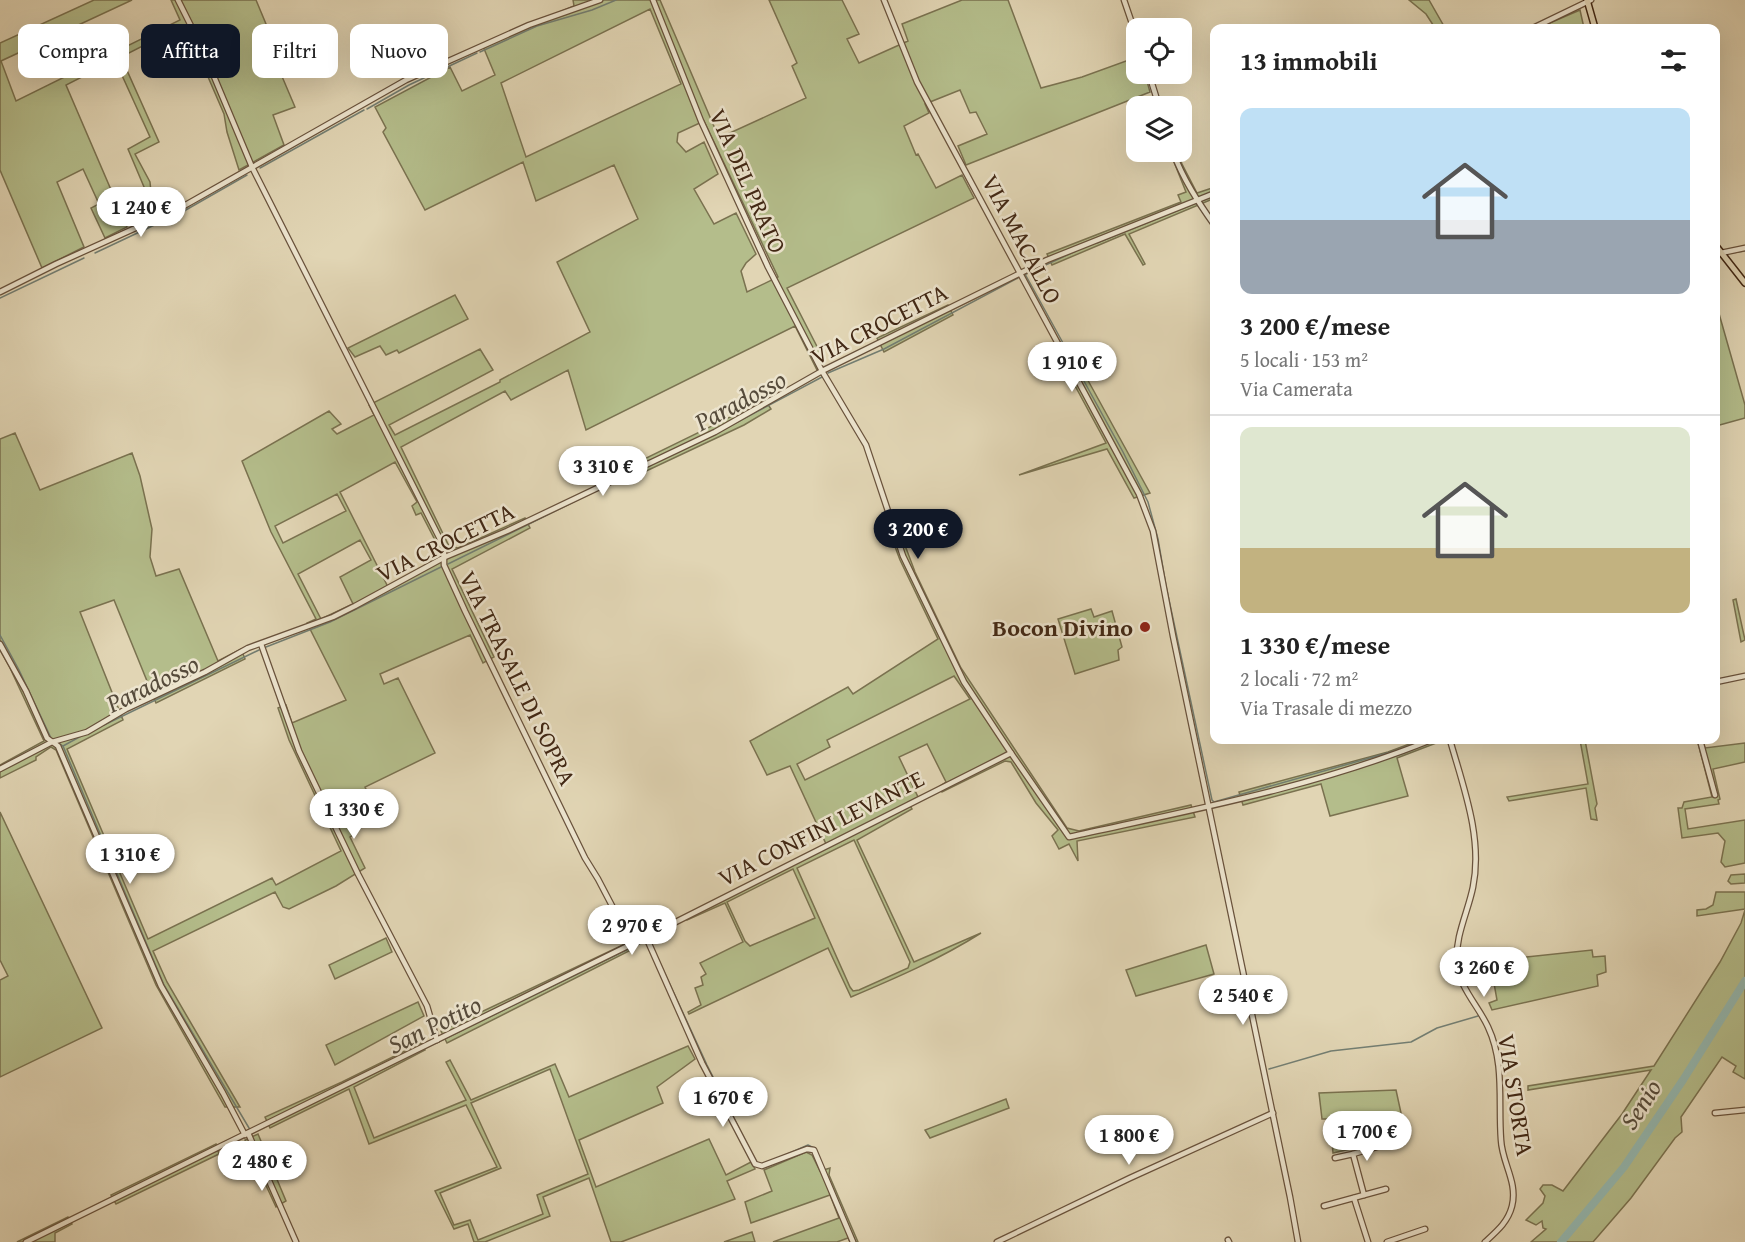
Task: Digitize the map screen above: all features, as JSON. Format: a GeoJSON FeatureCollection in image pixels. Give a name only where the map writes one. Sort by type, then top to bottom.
{"type":"FeatureCollection","features":[{"type":"Feature","properties":{"kind":"main road"},"geometry":{"type":"LineString","coordinates":[[1589,0],[1594,24]]}},
{"type":"Feature","properties":{"kind":"main road"},"geometry":{"type":"LineString","coordinates":[[1721,253],[1745,283]]}},
{"type":"Feature","properties":{"kind":"street","name":"VIA TRASALE DI SOPRA"},"geometry":{"type":"LineString","coordinates":[[178,0],[202,48],[252,167],[444,547],[444,565],[465,611],[585,858],[632,944]]}},
{"type":"Feature","properties":{"kind":"street"},"geometry":{"type":"LineString","coordinates":[[0,292],[182,207],[406,80],[529,25],[600,0]]}},
{"type":"Feature","properties":{"kind":"street","name":"VIA DEL PRATO"},"geometry":{"type":"LineString","coordinates":[[653,0],[701,122],[768,267],[822,371],[866,446],[903,556],[964,682],[1011,753]]}},
{"type":"Feature","properties":{"kind":"street","name":"VIA MACALLO"},"geometry":{"type":"LineString","coordinates":[[884,0],[917,82],[1139,494],[1153,531],[1298,1242]]}},
{"type":"Feature","properties":{"kind":"street"},"geometry":{"type":"LineString","coordinates":[[1124,0],[1130,18]]}},
{"type":"Feature","properties":{"kind":"street"},"geometry":{"type":"LineString","coordinates":[[1541,24],[1589,0]]}},
{"type":"Feature","properties":{"kind":"street"},"geometry":{"type":"LineString","coordinates":[[1177,162],[1197,201],[1210,219]]}},
{"type":"Feature","properties":{"kind":"street","name":"VIA CROCETTA"},"geometry":{"type":"LineString","coordinates":[[0,770],[52,742],[87,732],[126,709],[261,644],[333,617],[375,597],[445,557],[507,531],[715,432],[822,371],[1071,249],[1210,195]]}},
{"type":"Feature","properties":{"kind":"street"},"geometry":{"type":"LineString","coordinates":[[1721,253],[1745,249]]}},
{"type":"Feature","properties":{"kind":"street"},"geometry":{"type":"LineString","coordinates":[[0,644],[26,691],[47,738],[58,747],[161,986],[246,1134],[296,1242]]}},
{"type":"Feature","properties":{"kind":"street"},"geometry":{"type":"LineString","coordinates":[[261,644],[299,752],[363,884],[427,1006],[437,1040]]}},
{"type":"Feature","properties":{"kind":"street"},"geometry":{"type":"LineString","coordinates":[[1720,681],[1745,676]]}},
{"type":"Feature","properties":{"kind":"street"},"geometry":{"type":"LineString","coordinates":[[1011,753],[1070,837],[1209,806],[1334,774],[1421,744]]}},
{"type":"Feature","properties":{"kind":"street","name":"VIA STORTA"},"geometry":{"type":"LineString","coordinates":[[1451,744],[1468,801],[1476,862],[1473,887],[1459,936],[1457,965],[1464,988],[1488,1027],[1497,1052],[1501,1092],[1501,1142],[1514,1191],[1508,1217],[1502,1227],[1485,1242]]}},
{"type":"Feature","properties":{"kind":"street"},"geometry":{"type":"LineString","coordinates":[[1701,744],[1715,795]]}},
{"type":"Feature","properties":{"kind":"street","name":"VIA CONFINI LEVANTE"},"geometry":{"type":"LineString","coordinates":[[26,1242],[632,944],[1011,753]]}},
{"type":"Feature","properties":{"kind":"street"},"geometry":{"type":"LineString","coordinates":[[646,937],[702,1063],[755,1164],[762,1166],[807,1149],[814,1150],[853,1242]]}},
{"type":"Feature","properties":{"kind":"street"},"geometry":{"type":"LineString","coordinates":[[1715,1113],[1745,1110]]}},
{"type":"Feature","properties":{"kind":"street"},"geometry":{"type":"LineString","coordinates":[[997,1242],[1273,1113]]}},
{"type":"Feature","properties":{"kind":"street"},"geometry":{"type":"LineString","coordinates":[[1335,1158],[1394,1142]]}},
{"type":"Feature","properties":{"kind":"street"},"geometry":{"type":"LineString","coordinates":[[1353,1154],[1364,1195]]}},
{"type":"Feature","properties":{"kind":"street"},"geometry":{"type":"LineString","coordinates":[[1324,1206],[1386,1189]]}},
{"type":"Feature","properties":{"kind":"street"},"geometry":{"type":"LineString","coordinates":[[1354,1198],[1368,1242]]}},
{"type":"Feature","properties":{"kind":"street"},"geometry":{"type":"LineString","coordinates":[[1387,1242],[1425,1229]]}},
{"type":"Feature","properties":{"kind":"green space"},"geometry":{"type":"Polygon","coordinates":[[[94,0],[132,0],[80,24],[42,24],[94,0]]]}},
{"type":"Feature","properties":{"kind":"green space"},"geometry":{"type":"Polygon","coordinates":[[[171,0],[256,0],[266,24],[252,24],[252,78],[283,78],[295,107],[273,115],[284,145],[239,170],[224,114],[208,78],[240,78],[240,24],[172,24],[180,20],[171,0]]]}},
{"type":"Feature","properties":{"kind":"green space"},"geometry":{"type":"Polygon","coordinates":[[[573,0],[660,0],[719,138],[806,98],[792,66],[797,63],[769,0],[842,0],[859,34],[847,39],[859,63],[908,41],[902,24],[962,0],[1008,0],[1041,88],[1082,77],[1126,61],[1126,84],[1148,84],[1150,92],[1140,96],[1126,96],[1126,102],[966,165],[958,146],[987,134],[976,112],[970,113],[960,90],[925,104],[929,113],[904,126],[916,155],[918,154],[936,188],[962,175],[974,198],[787,288],[825,362],[817,370],[795,326],[586,430],[568,370],[511,400],[505,391],[401,447],[449,546],[458,548],[525,518],[530,528],[452,569],[494,657],[483,663],[470,635],[380,674],[384,684],[398,678],[435,753],[365,787],[374,807],[348,819],[355,834],[350,837],[365,868],[336,886],[289,909],[283,907],[275,892],[153,951],[167,982],[240,1107],[225,1107],[156,985],[56,750],[51,747],[36,757],[36,760],[0,778],[0,765],[44,741],[0,650],[0,439],[15,433],[40,490],[132,453],[140,476],[152,529],[150,557],[156,576],[179,569],[218,661],[241,649],[245,659],[156,703],[114,600],[80,612],[123,720],[67,749],[148,939],[272,878],[276,885],[341,851],[289,740],[278,708],[286,705],[292,723],[346,700],[307,623],[316,619],[271,532],[242,461],[329,411],[341,424],[332,429],[337,434],[374,415],[369,405],[480,349],[493,370],[389,425],[395,435],[500,382],[590,332],[557,262],[638,219],[614,165],[536,201],[523,162],[425,210],[383,132],[386,128],[375,107],[429,78],[448,78],[450,67],[462,91],[495,75],[482,44],[574,6],[573,0]],[[650,9],[501,83],[526,157],[681,84],[650,9]],[[704,121],[678,133],[677,142],[686,152],[704,142],[718,174],[694,189],[714,224],[736,213],[756,254],[741,271],[747,292],[778,277],[704,121]],[[395,462],[340,492],[388,587],[440,557],[437,544],[421,513],[416,515],[412,506],[417,502],[395,462]],[[337,494],[275,526],[283,543],[346,511],[337,494]],[[360,540],[298,574],[321,619],[353,604],[340,577],[371,560],[360,540]]]}},
{"type":"Feature","properties":{"kind":"green space"},"geometry":{"type":"Polygon","coordinates":[[[1409,0],[1429,0],[1443,24],[1432,24],[1426,14],[1409,0]]]}},
{"type":"Feature","properties":{"kind":"green space"},"geometry":{"type":"Polygon","coordinates":[[[1580,10],[1583,24],[1547,24],[1580,10]]]}},
{"type":"Feature","properties":{"kind":"green space"},"geometry":{"type":"Polygon","coordinates":[[[18,35],[18,53],[1,61],[16,101],[63,78],[80,78],[66,85],[127,227],[105,238],[91,208],[99,204],[83,169],[57,182],[84,247],[42,268],[0,170],[0,43],[18,35]]]}},
{"type":"Feature","properties":{"kind":"green space"},"geometry":{"type":"Polygon","coordinates":[[[141,39],[141,47],[129,53],[129,45],[141,39]]]}},
{"type":"Feature","properties":{"kind":"green space"},"geometry":{"type":"Polygon","coordinates":[[[129,75],[159,142],[135,154],[150,182],[151,192],[147,194],[128,149],[150,137],[123,78],[129,78],[129,75]]]}},
{"type":"Feature","properties":{"kind":"green space"},"geometry":{"type":"Polygon","coordinates":[[[1174,162],[1181,162],[1197,193],[1210,189],[1210,200],[1129,234],[1145,264],[1143,265],[1125,234],[1052,265],[1047,254],[1181,202],[1178,195],[1186,192],[1174,162]]]}},
{"type":"Feature","properties":{"kind":"green space"},"geometry":{"type":"Polygon","coordinates":[[[455,295],[468,319],[399,353],[397,350],[386,355],[380,346],[355,357],[348,348],[455,295]]]}},
{"type":"Feature","properties":{"kind":"green space"},"geometry":{"type":"Polygon","coordinates":[[[948,305],[953,315],[884,352],[877,338],[948,305]]]}},
{"type":"Feature","properties":{"kind":"green space"},"geometry":{"type":"Polygon","coordinates":[[[1720,317],[1745,405],[1745,418],[1720,425],[1720,317]]]}},
{"type":"Feature","properties":{"kind":"green space"},"geometry":{"type":"Polygon","coordinates":[[[1085,375],[1150,493],[1134,498],[1107,449],[1019,475],[1106,443],[1073,382],[1085,375]]]}},
{"type":"Feature","properties":{"kind":"green space"},"geometry":{"type":"Polygon","coordinates":[[[765,400],[771,409],[744,425],[642,473],[636,463],[765,400]]]}},
{"type":"Feature","properties":{"kind":"green space"},"geometry":{"type":"Polygon","coordinates":[[[900,532],[915,572],[961,668],[1067,828],[1079,831],[1191,805],[1195,817],[1077,841],[1078,861],[1069,844],[1059,849],[1052,836],[1058,830],[1036,803],[1011,762],[1005,761],[942,792],[940,786],[946,782],[927,744],[899,757],[918,797],[908,802],[912,809],[857,840],[914,962],[981,933],[934,960],[851,997],[828,948],[689,1014],[688,1012],[701,1005],[695,988],[703,985],[701,977],[706,974],[700,963],[743,942],[725,903],[687,920],[685,915],[826,844],[790,766],[767,775],[750,741],[848,687],[853,694],[938,639],[891,536],[900,532]],[[954,676],[827,740],[830,747],[797,764],[805,780],[970,699],[954,676]],[[854,840],[797,868],[853,991],[908,968],[910,962],[854,840]],[[793,869],[727,902],[745,941],[750,946],[815,918],[793,869]]]}},
{"type":"Feature","properties":{"kind":"green space"},"geometry":{"type":"Polygon","coordinates":[[[1736,599],[1745,640],[1741,642],[1733,600],[1736,599]]]}},
{"type":"Feature","properties":{"kind":"green space"},"geometry":{"type":"Polygon","coordinates":[[[1091,609],[1094,617],[1112,611],[1122,647],[1118,650],[1119,660],[1075,674],[1058,619],[1091,609]]]}},
{"type":"Feature","properties":{"kind":"green space"},"geometry":{"type":"Polygon","coordinates":[[[1745,743],[1745,762],[1713,769],[1720,799],[1719,804],[1685,809],[1688,829],[1745,820],[1745,863],[1725,867],[1721,862],[1725,841],[1718,833],[1682,838],[1678,808],[1682,808],[1684,802],[1712,797],[1698,744],[1704,744],[1705,748],[1745,743]]]}},
{"type":"Feature","properties":{"kind":"green space"},"geometry":{"type":"Polygon","coordinates":[[[1409,744],[1434,744],[1397,758],[1408,796],[1330,816],[1321,784],[1243,805],[1239,792],[1388,752],[1409,744]]]}},
{"type":"Feature","properties":{"kind":"green space"},"geometry":{"type":"Polygon","coordinates":[[[1581,744],[1586,744],[1597,804],[1595,808],[1597,820],[1591,819],[1586,788],[1509,801],[1507,797],[1588,784],[1581,744]]]}},
{"type":"Feature","properties":{"kind":"green space"},"geometry":{"type":"Polygon","coordinates":[[[0,812],[102,1028],[0,1077],[0,980],[8,976],[0,960],[0,812]]]}},
{"type":"Feature","properties":{"kind":"green space"},"geometry":{"type":"Polygon","coordinates":[[[1745,874],[1745,883],[1731,884],[1728,881],[1731,875],[1745,874]]]}},
{"type":"Feature","properties":{"kind":"green space"},"geometry":{"type":"Polygon","coordinates":[[[1716,892],[1745,892],[1745,909],[1697,916],[1697,910],[1713,905],[1716,892]]]}},
{"type":"Feature","properties":{"kind":"green space"},"geometry":{"type":"Polygon","coordinates":[[[1745,910],[1745,1079],[1733,1072],[1736,1066],[1722,1057],[1681,1117],[1682,1132],[1675,1138],[1631,1198],[1593,1242],[1531,1242],[1546,1229],[1543,1228],[1542,1221],[1536,1225],[1526,1220],[1543,1203],[1545,1196],[1540,1189],[1543,1185],[1552,1185],[1563,1191],[1622,1114],[1651,1070],[1528,1090],[1528,1086],[1654,1066],[1720,962],[1741,923],[1745,910]]]}},
{"type":"Feature","properties":{"kind":"green space"},"geometry":{"type":"Polygon","coordinates":[[[386,938],[392,952],[335,979],[329,965],[386,938]]]}},
{"type":"Feature","properties":{"kind":"green space"},"geometry":{"type":"Polygon","coordinates":[[[627,943],[631,950],[447,1043],[441,1031],[627,943]]]}},
{"type":"Feature","properties":{"kind":"green space"},"geometry":{"type":"Polygon","coordinates":[[[1206,945],[1214,974],[1136,996],[1126,970],[1206,945]]]}},
{"type":"Feature","properties":{"kind":"green space"},"geometry":{"type":"Polygon","coordinates":[[[1592,950],[1593,957],[1605,956],[1606,972],[1597,975],[1598,986],[1492,1010],[1489,1003],[1497,1000],[1490,961],[1592,950]]]}},
{"type":"Feature","properties":{"kind":"green space"},"geometry":{"type":"Polygon","coordinates":[[[418,1002],[424,1016],[335,1065],[326,1045],[418,1002]]]}},
{"type":"Feature","properties":{"kind":"green space"},"geometry":{"type":"Polygon","coordinates":[[[421,1043],[425,1050],[354,1087],[374,1138],[466,1100],[446,1062],[450,1060],[471,1100],[555,1064],[569,1097],[688,1046],[695,1059],[657,1087],[663,1103],[579,1140],[596,1187],[709,1139],[726,1175],[751,1162],[755,1169],[727,1181],[735,1199],[621,1242],[611,1242],[589,1178],[543,1197],[550,1216],[485,1242],[474,1242],[468,1224],[454,1229],[435,1191],[497,1167],[466,1105],[369,1144],[349,1089],[270,1128],[265,1117],[421,1043]],[[550,1069],[471,1103],[501,1168],[440,1193],[454,1225],[470,1220],[478,1240],[543,1214],[537,1195],[588,1174],[550,1069]]]}},
{"type":"Feature","properties":{"kind":"green space"},"geometry":{"type":"Polygon","coordinates":[[[1396,1090],[1406,1136],[1333,1153],[1330,1119],[1322,1119],[1319,1093],[1396,1090]]]}},
{"type":"Feature","properties":{"kind":"green space"},"geometry":{"type":"Polygon","coordinates":[[[1006,1099],[1009,1108],[930,1138],[925,1130],[1006,1099]]]}},
{"type":"Feature","properties":{"kind":"green space"},"geometry":{"type":"Polygon","coordinates":[[[258,1134],[286,1201],[276,1207],[245,1140],[258,1134]]]}},
{"type":"Feature","properties":{"kind":"green space"},"geometry":{"type":"Polygon","coordinates":[[[216,1144],[219,1154],[116,1204],[111,1195],[216,1144]]]}},
{"type":"Feature","properties":{"kind":"green space"},"geometry":{"type":"Polygon","coordinates":[[[806,1152],[812,1155],[820,1171],[830,1168],[829,1175],[858,1242],[850,1242],[848,1238],[837,1242],[773,1242],[839,1218],[830,1195],[751,1223],[745,1202],[772,1191],[764,1170],[806,1152]]]}},
{"type":"Feature","properties":{"kind":"green space"},"geometry":{"type":"Polygon","coordinates":[[[68,1217],[72,1224],[55,1233],[55,1242],[17,1242],[68,1217]]]}},
{"type":"Feature","properties":{"kind":"green space"},"geometry":{"type":"Polygon","coordinates":[[[752,1232],[755,1242],[724,1242],[752,1232]]]}},
{"type":"Feature","properties":{"kind":"waterway"},"geometry":{"type":"LineString","coordinates":[[480,52],[537,26],[592,10],[616,0]]}},
{"type":"Feature","properties":{"kind":"waterway","name":"Paradosso"},"geometry":{"type":"LineString","coordinates":[[1547,24],[1555,20]]}},
{"type":"Feature","properties":{"kind":"waterway"},"geometry":{"type":"LineString","coordinates":[[367,109],[409,85],[477,53]]}},
{"type":"Feature","properties":{"kind":"waterway"},"geometry":{"type":"LineString","coordinates":[[260,168],[364,110]]}},
{"type":"Feature","properties":{"kind":"waterway"},"geometry":{"type":"LineString","coordinates":[[95,253],[184,211],[247,175]]}},
{"type":"Feature","properties":{"kind":"waterway","name":"Paradosso"},"geometry":{"type":"LineString","coordinates":[[1201,201],[1206,199]]}},
{"type":"Feature","properties":{"kind":"waterway"},"geometry":{"type":"LineString","coordinates":[[1196,203],[1204,214]]}},
{"type":"Feature","properties":{"kind":"waterway","name":"Paradosso"},"geometry":{"type":"LineString","coordinates":[[1097,243],[1196,203]]}},
{"type":"Feature","properties":{"kind":"waterway","name":"Paradosso"},"geometry":{"type":"LineString","coordinates":[[1024,275],[1076,251]]}},
{"type":"Feature","properties":{"kind":"waterway"},"geometry":{"type":"LineString","coordinates":[[1725,254],[1745,251]]}},
{"type":"Feature","properties":{"kind":"waterway"},"geometry":{"type":"LineString","coordinates":[[0,298],[84,258]]}},
{"type":"Feature","properties":{"kind":"waterway"},"geometry":{"type":"LineString","coordinates":[[1025,274],[1148,502],[1158,539],[1212,800],[1214,802],[1398,750]]}},
{"type":"Feature","properties":{"kind":"waterway","name":"Paradosso"},"geometry":{"type":"LineString","coordinates":[[828,373],[884,349],[1018,278]]}},
{"type":"Feature","properties":{"kind":"waterway","name":"Paradosso"},"geometry":{"type":"LineString","coordinates":[[717,433],[822,377]]}},
{"type":"Feature","properties":{"kind":"waterway","name":"Paradosso"},"geometry":{"type":"LineString","coordinates":[[448,564],[604,487]]}},
{"type":"Feature","properties":{"kind":"waterway","name":"Paradosso"},"geometry":{"type":"LineString","coordinates":[[266,647],[330,622],[441,567]]}},
{"type":"Feature","properties":{"kind":"waterway","name":"Paradosso"},"geometry":{"type":"LineString","coordinates":[[0,635],[51,738]]}},
{"type":"Feature","properties":{"kind":"waterway","name":"Paradosso"},"geometry":{"type":"LineString","coordinates":[[104,725],[259,650]]}},
{"type":"Feature","properties":{"kind":"waterway","name":"Paradosso"},"geometry":{"type":"LineString","coordinates":[[60,744],[63,746],[83,735]]}},
{"type":"Feature","properties":{"kind":"waterway"},"geometry":{"type":"LineString","coordinates":[[1402,749],[1414,744]]}},
{"type":"Feature","properties":{"kind":"waterway","name":"San Potito"},"geometry":{"type":"LineString","coordinates":[[63,746],[164,985],[252,1133],[645,941]]}},
{"type":"Feature","properties":{"kind":"waterway","name":"San Potito"},"geometry":{"type":"LineString","coordinates":[[649,939],[707,1065],[748,1146]]}},
{"type":"Feature","properties":{"kind":"waterway","name":"Senio"},"geometry":{"type":"LineString","coordinates":[[1561,1242],[1624,1167],[1683,1080],[1745,981]]}},
{"type":"Feature","properties":{"kind":"waterway","name":"San Potito"},"geometry":{"type":"LineString","coordinates":[[1269,1069],[1331,1051],[1411,1042],[1437,1028],[1478,1016]]}},
{"type":"Feature","properties":{"kind":"waterway","name":"San Potito"},"geometry":{"type":"LineString","coordinates":[[783,1156],[808,1145],[814,1148]]}},
{"type":"Feature","properties":{"kind":"waterway","name":"San Potito"},"geometry":{"type":"LineString","coordinates":[[845,1218],[856,1242]]}},
{"type":"Feature","properties":{"kind":"place","name":"Bocon Divino"},"geometry":{"type":"Point","coordinates":[1145,627]}}]}
